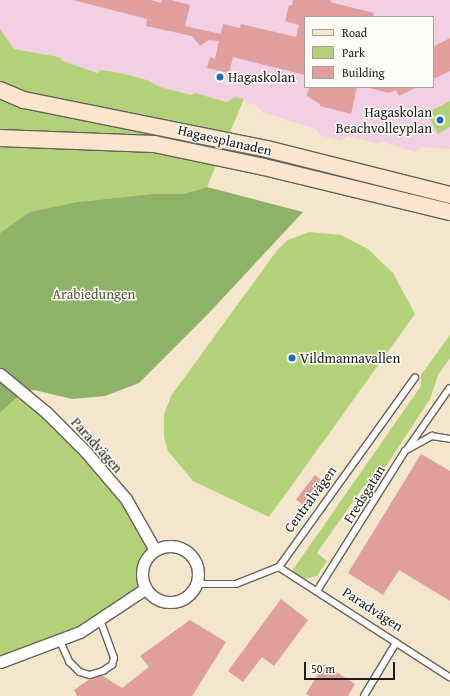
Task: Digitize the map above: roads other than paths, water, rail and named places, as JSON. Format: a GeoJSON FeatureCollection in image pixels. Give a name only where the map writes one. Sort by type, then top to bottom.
{"type":"FeatureCollection","features":[{"type":"Feature","properties":{"kind":"main road","name":"Hagaesplanaden"},"geometry":{"type":"LineString","coordinates":[[0,90],[39,104],[267,150],[450,195]]}},
{"type":"Feature","properties":{"kind":"main road","name":"Hagaesplanaden"},"geometry":{"type":"LineString","coordinates":[[0,138],[154,144],[264,166],[450,212]]}},
{"type":"Feature","properties":{"kind":"street","name":"Paradvägen"},"geometry":{"type":"LineString","coordinates":[[0,374],[46,412],[85,451],[126,499],[155,550]]}},
{"type":"Feature","properties":{"kind":"street"},"geometry":{"type":"LineString","coordinates":[[165,546],[176,546],[186,551],[195,562],[198,573],[197,584],[189,595],[180,601],[169,603],[158,600],[145,589],[142,570],[147,558],[155,550],[165,546]]}},
{"type":"Feature","properties":{"kind":"street"},"geometry":{"type":"LineString","coordinates":[[0,662],[80,632],[145,589]]}},
{"type":"Feature","properties":{"kind":"lane","name":"Centralvägen"},"geometry":{"type":"LineString","coordinates":[[279,567],[415,378]]}},
{"type":"Feature","properties":{"kind":"lane"},"geometry":{"type":"LineString","coordinates":[[405,451],[450,388]]}},
{"type":"Feature","properties":{"kind":"lane","name":"Fredsgatan"},"geometry":{"type":"LineString","coordinates":[[317,591],[405,451],[432,436],[450,439]]}},
{"type":"Feature","properties":{"kind":"lane"},"geometry":{"type":"LineString","coordinates":[[197,584],[236,584],[279,567]]}},
{"type":"Feature","properties":{"kind":"lane","name":"Paradvägen"},"geometry":{"type":"LineString","coordinates":[[279,567],[450,677]]}},
{"type":"Feature","properties":{"kind":"lane"},"geometry":{"type":"LineString","coordinates":[[60,640],[70,662],[80,672],[90,675],[103,671],[112,665],[114,658],[100,620]]}},
{"type":"Feature","properties":{"kind":"lane"},"geometry":{"type":"LineString","coordinates":[[364,696],[396,643]]}},
{"type":"Feature","properties":{"kind":"place","name":"Hagaskolan"},"geometry":{"type":"Point","coordinates":[220,77]}},
{"type":"Feature","properties":{"kind":"place","name":"Hagaskolan Beachvolleyplan"},"geometry":{"type":"Point","coordinates":[440,120]}},
{"type":"Feature","properties":{"kind":"place","name":"Vildmannavallen"},"geometry":{"type":"Point","coordinates":[292,358]}},
{"type":"Feature","properties":{"kind":"park label","name":"Arabiedungen"},"geometry":{"type":"Point","coordinates":[94,294]}}]}
